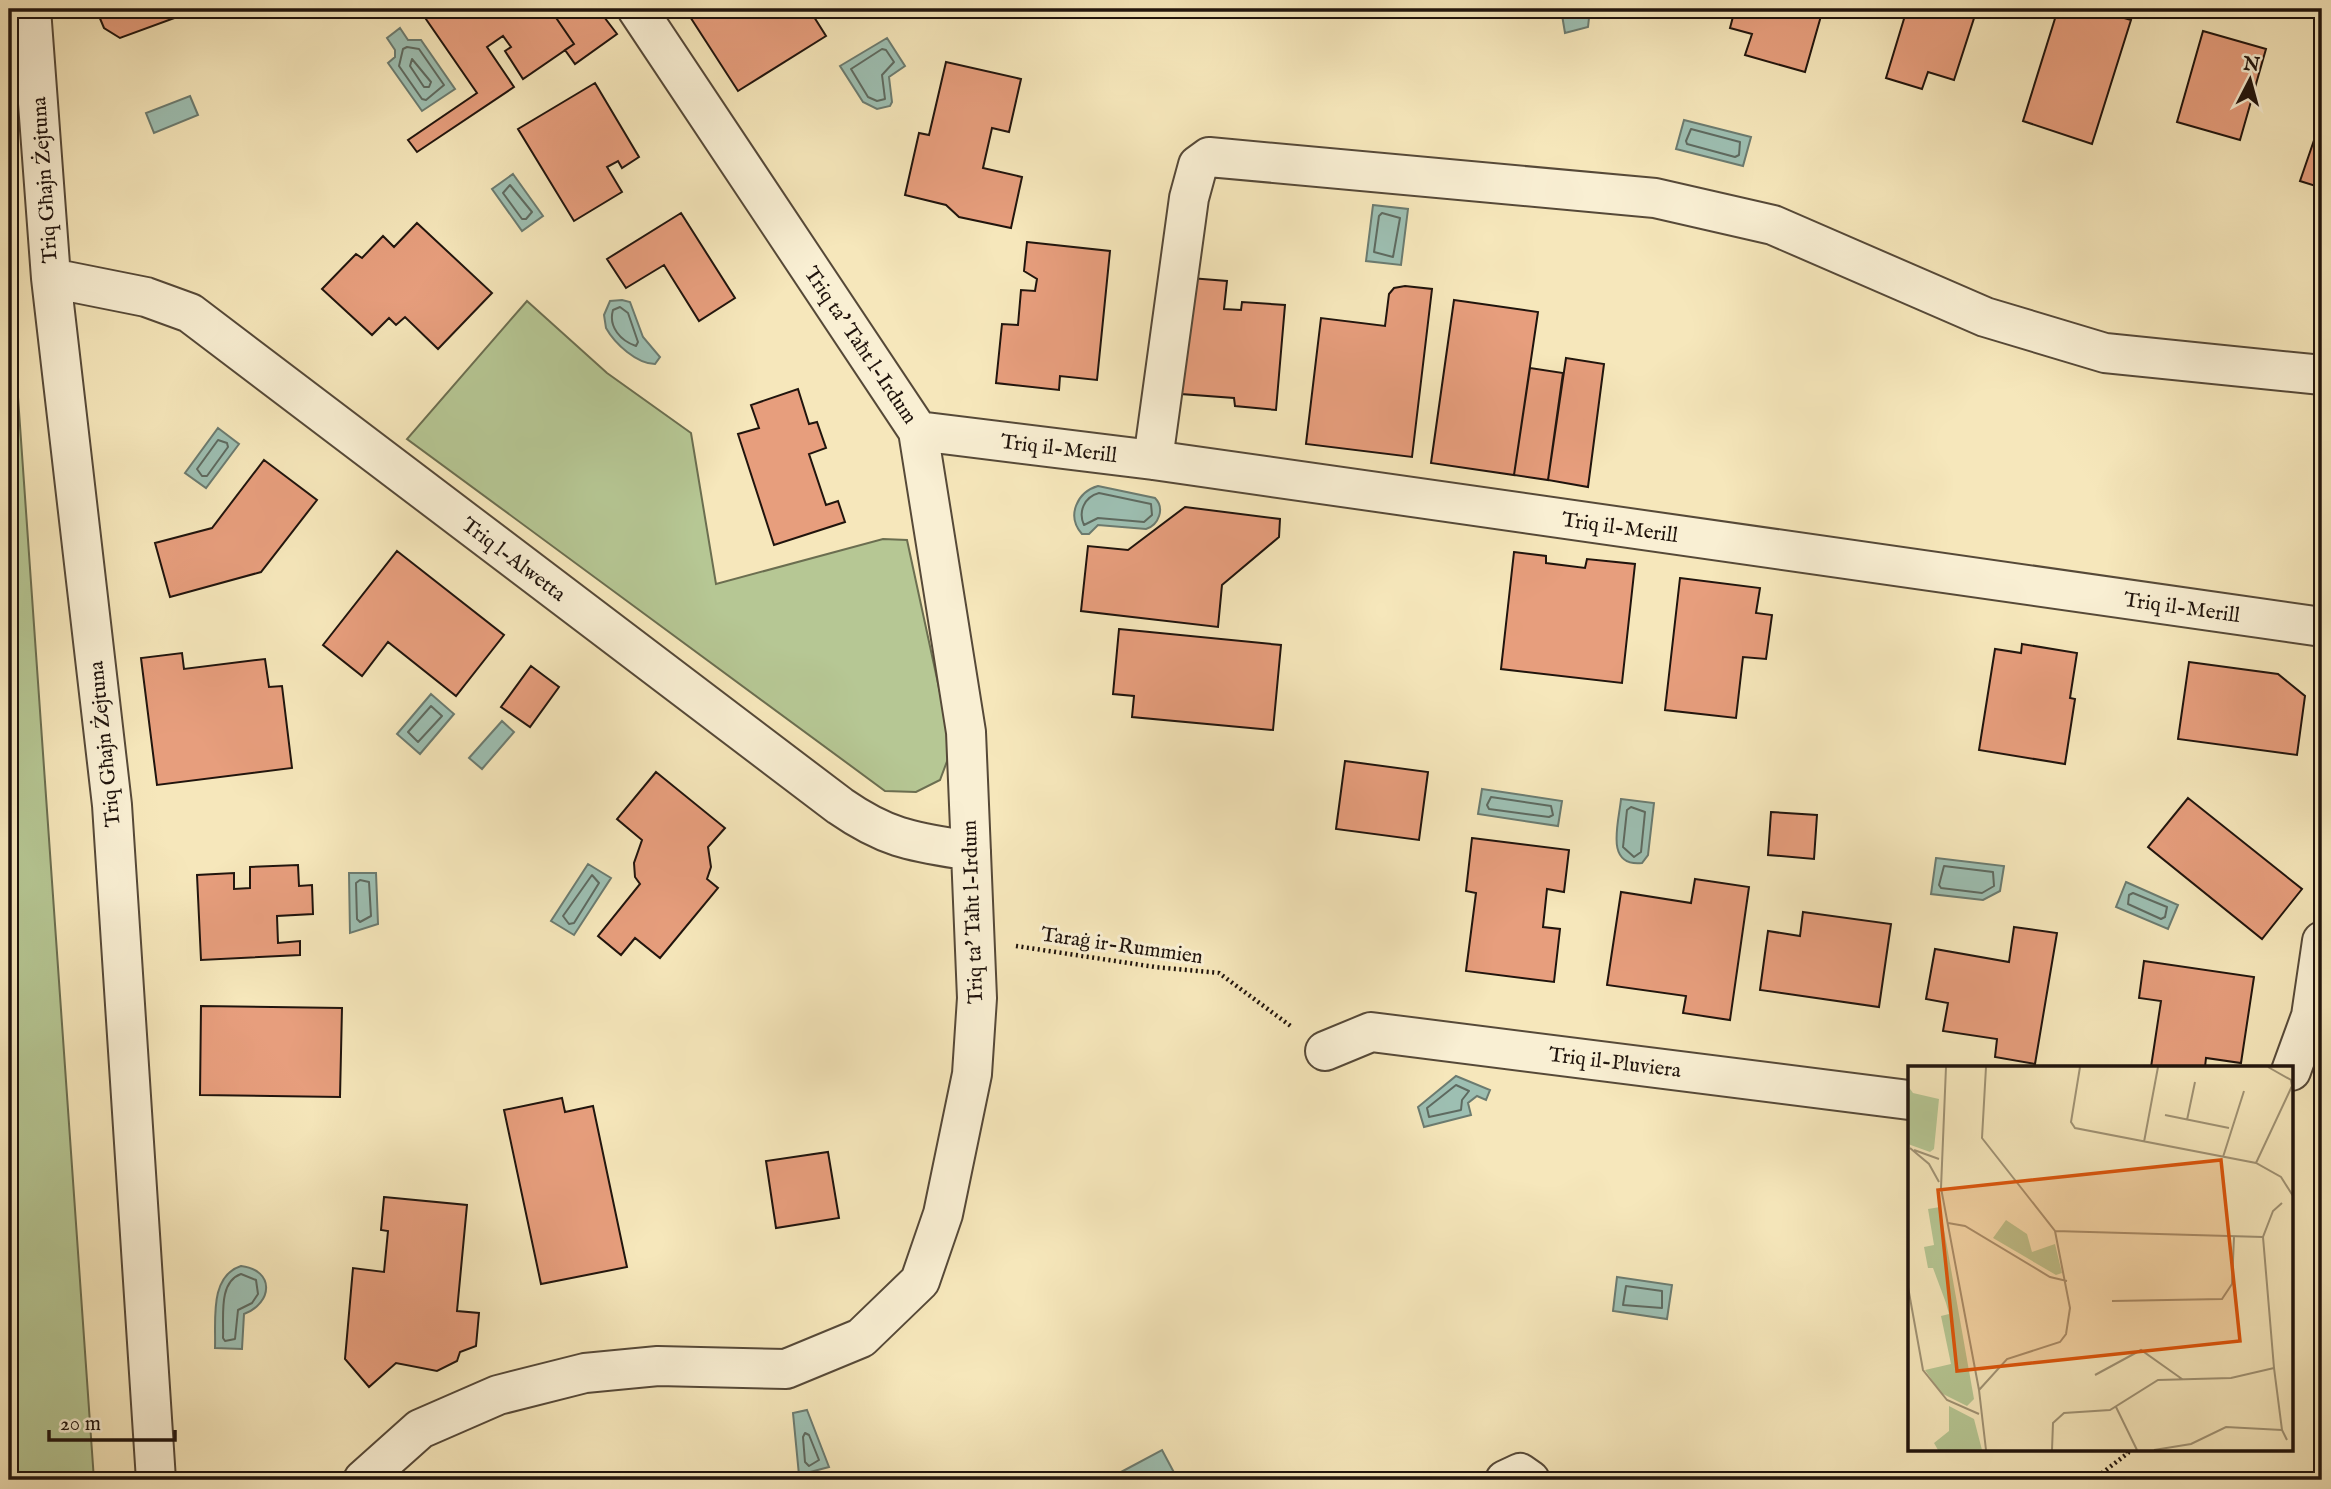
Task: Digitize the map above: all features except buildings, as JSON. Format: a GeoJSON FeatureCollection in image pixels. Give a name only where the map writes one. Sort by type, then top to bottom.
{"type":"FeatureCollection","features":[{"type":"Feature","properties":{"kind":"street","name":"Triq Għajn Żejtuna"},"geometry":{"type":"LineString","coordinates":[[31,9],[51,278],[112,805],[156,1480]]}},
{"type":"Feature","properties":{"kind":"street","name":"Triq ta' Taħt l-Irdum"},"geometry":{"type":"LineString","coordinates":[[363,1480],[420,1429],[498,1395],[584,1373],[658,1366],[786,1369],[861,1339],[920,1282],[943,1214],[972,1074],[976,998],[966,732],[918,431],[637,9]]}},
{"type":"Feature","properties":{"kind":"street"},"geometry":{"type":"LineString","coordinates":[[1153,460],[1189,198],[1198,165],[1209,157],[1656,198],[1773,225],[1985,317],[2105,353],[2322,375]]}},
{"type":"Feature","properties":{"kind":"street","name":"Triq l-Alwetta"},"geometry":{"type":"LineString","coordinates":[[51,278],[146,298],[190,313],[850,814],[872,828],[904,840],[971,851]]}},
{"type":"Feature","properties":{"kind":"street","name":"Triq il-Merill"},"geometry":{"type":"LineString","coordinates":[[918,431],[1153,460],[2322,626]]}},
{"type":"Feature","properties":{"kind":"street"},"geometry":{"type":"LineString","coordinates":[[2292,1068],[2311,1016],[2322,941]]}},
{"type":"Feature","properties":{"kind":"street","name":"Triq il-Pluviera"},"geometry":{"type":"LineString","coordinates":[[1325,1051],[1371,1032],[1908,1100]]}},
{"type":"Feature","properties":{"kind":"street"},"geometry":{"type":"LineString","coordinates":[[1504,1480],[1520,1473],[1530,1480]]}},
{"type":"Feature","properties":{"kind":"path","name":"Taraġ ir-Rummien"},"geometry":{"type":"LineString","coordinates":[[974,939],[1155,967],[1219,973],[1325,1051]]}},
{"type":"Feature","properties":{"kind":"path"},"geometry":{"type":"LineString","coordinates":[[2093,1480],[2128,1453],[2127,1450]]}},
{"type":"Feature","properties":{"kind":"green space"},"geometry":{"type":"Polygon","coordinates":[[[9,269],[94,1480],[9,1480],[9,269]]]}},
{"type":"Feature","properties":{"kind":"green space"},"geometry":{"type":"Polygon","coordinates":[[[527,301],[607,373],[691,433],[716,584],[883,539],[907,540],[952,748],[940,780],[916,792],[885,791],[407,439],[527,301]]]}},
{"type":"Feature","properties":{"kind":"water"},"geometry":{"type":"Polygon","coordinates":[[[1561,9],[1590,9],[1588,27],[1565,33],[1561,9]]]}},
{"type":"Feature","properties":{"kind":"water"},"geometry":{"type":"Polygon","coordinates":[[[400,28],[408,40],[421,40],[455,89],[422,111],[388,63],[395,57],[395,50],[387,38],[400,28]]]}},
{"type":"Feature","properties":{"kind":"water"},"geometry":{"type":"Polygon","coordinates":[[[887,38],[905,66],[889,77],[892,102],[890,106],[877,109],[863,102],[840,66],[887,38]]]}},
{"type":"Feature","properties":{"kind":"water"},"geometry":{"type":"Polygon","coordinates":[[[190,96],[198,115],[154,133],[146,113],[190,96]]]}},
{"type":"Feature","properties":{"kind":"water"},"geometry":{"type":"Polygon","coordinates":[[[1684,120],[1751,137],[1743,166],[1676,149],[1684,120]]]}},
{"type":"Feature","properties":{"kind":"water"},"geometry":{"type":"Polygon","coordinates":[[[513,174],[543,216],[522,231],[492,189],[513,174]]]}},
{"type":"Feature","properties":{"kind":"water"},"geometry":{"type":"Polygon","coordinates":[[[1373,205],[1408,209],[1401,265],[1366,261],[1373,205]]]}},
{"type":"Feature","properties":{"kind":"water"},"geometry":{"type":"Polygon","coordinates":[[[610,301],[630,302],[643,337],[660,357],[655,364],[641,361],[627,352],[606,328],[604,315],[610,301]]]}},
{"type":"Feature","properties":{"kind":"water"},"geometry":{"type":"Polygon","coordinates":[[[218,428],[239,444],[206,488],[185,473],[218,428]]]}},
{"type":"Feature","properties":{"kind":"water"},"geometry":{"type":"Polygon","coordinates":[[[1098,486],[1155,498],[1160,506],[1157,520],[1146,529],[1098,525],[1089,534],[1082,534],[1075,520],[1076,505],[1084,494],[1098,486]]]}},
{"type":"Feature","properties":{"kind":"water"},"geometry":{"type":"Polygon","coordinates":[[[431,694],[454,714],[420,754],[397,734],[431,694]]]}},
{"type":"Feature","properties":{"kind":"water"},"geometry":{"type":"Polygon","coordinates":[[[502,721],[514,732],[482,769],[469,758],[502,721]]]}},
{"type":"Feature","properties":{"kind":"water"},"geometry":{"type":"Polygon","coordinates":[[[1482,789],[1562,801],[1558,826],[1478,814],[1482,789]]]}},
{"type":"Feature","properties":{"kind":"water"},"geometry":{"type":"Polygon","coordinates":[[[1621,799],[1654,803],[1648,855],[1642,863],[1622,858],[1618,851],[1616,841],[1621,799]]]}},
{"type":"Feature","properties":{"kind":"water"},"geometry":{"type":"Polygon","coordinates":[[[1936,858],[2004,866],[2000,891],[1983,900],[1931,894],[1936,858]]]}},
{"type":"Feature","properties":{"kind":"water"},"geometry":{"type":"Polygon","coordinates":[[[588,864],[611,878],[574,935],[551,921],[588,864]]]}},
{"type":"Feature","properties":{"kind":"water"},"geometry":{"type":"Polygon","coordinates":[[[349,873],[376,873],[378,924],[350,933],[349,873]]]}},
{"type":"Feature","properties":{"kind":"water"},"geometry":{"type":"Polygon","coordinates":[[[2126,882],[2178,905],[2168,929],[2116,907],[2126,882]]]}},
{"type":"Feature","properties":{"kind":"water"},"geometry":{"type":"Polygon","coordinates":[[[1456,1076],[1490,1090],[1486,1100],[1477,1096],[1468,1103],[1471,1115],[1424,1127],[1418,1107],[1456,1076]]]}},
{"type":"Feature","properties":{"kind":"water"},"geometry":{"type":"Polygon","coordinates":[[[241,1266],[252,1269],[265,1280],[265,1295],[254,1309],[244,1314],[242,1349],[215,1348],[215,1313],[219,1289],[231,1271],[241,1266]]]}},
{"type":"Feature","properties":{"kind":"water"},"geometry":{"type":"Polygon","coordinates":[[[1617,1277],[1672,1285],[1667,1319],[1613,1311],[1617,1277]]]}},
{"type":"Feature","properties":{"kind":"water"},"geometry":{"type":"Polygon","coordinates":[[[807,1410],[829,1467],[799,1475],[793,1413],[807,1410]]]}},
{"type":"Feature","properties":{"kind":"water"},"geometry":{"type":"Polygon","coordinates":[[[1162,1450],[1178,1480],[1125,1480],[1121,1472],[1162,1450]]]}}]}
